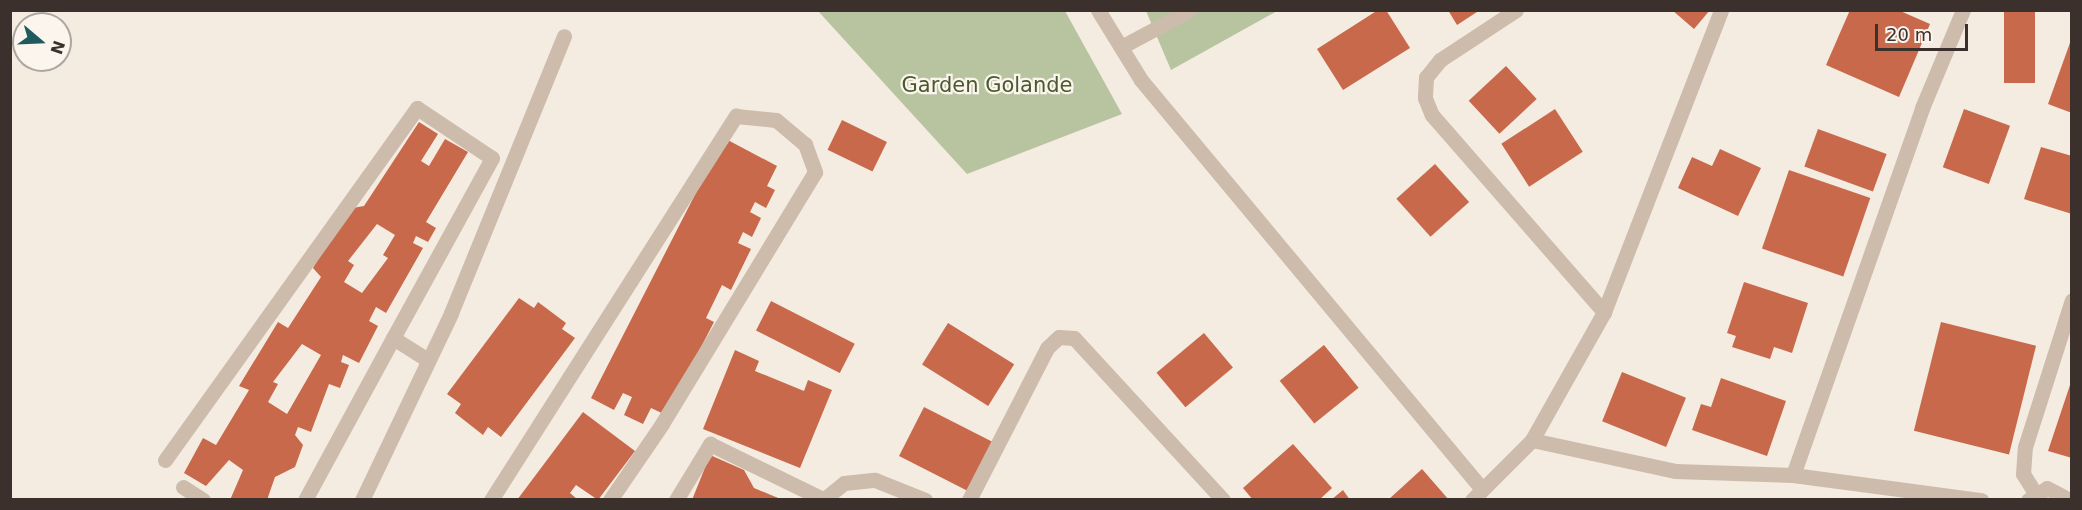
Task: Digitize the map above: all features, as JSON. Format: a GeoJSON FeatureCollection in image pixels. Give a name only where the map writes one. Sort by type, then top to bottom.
{"type":"FeatureCollection","features":[{"type":"Feature","properties":{"kind":"street"},"geometry":{"type":"LineString","coordinates":[[1098,10],[1141,80],[1477,494],[1532,440],[1604,312],[1720,10]]}},
{"type":"Feature","properties":{"kind":"street"},"geometry":{"type":"LineString","coordinates":[[1121,47],[1190,10]]}},
{"type":"Feature","properties":{"kind":"street"},"geometry":{"type":"LineString","coordinates":[[1516,10],[1440,60],[1426,77],[1425,98],[1432,115],[1604,312]]}},
{"type":"Feature","properties":{"kind":"street"},"geometry":{"type":"LineString","coordinates":[[1793,475],[1922,108],[1963,10]]}},
{"type":"Feature","properties":{"kind":"street"},"geometry":{"type":"LineString","coordinates":[[362,500],[428,360],[564,36]]}},
{"type":"Feature","properties":{"kind":"street"},"geometry":{"type":"LineString","coordinates":[[165,460],[417,108],[492,158],[305,500]]}},
{"type":"Feature","properties":{"kind":"street"},"geometry":{"type":"LineString","coordinates":[[491,500],[736,116],[776,120],[805,144],[815,172],[662,424],[610,500]]}},
{"type":"Feature","properties":{"kind":"street"},"geometry":{"type":"LineString","coordinates":[[2070,500],[2053,488],[2031,496],[2023,474],[2025,447],[2072,300]]}},
{"type":"Feature","properties":{"kind":"street"},"geometry":{"type":"LineString","coordinates":[[969,500],[1047,348],[1059,337],[1074,338],[1223,500]]}},
{"type":"Feature","properties":{"kind":"street"},"geometry":{"type":"LineString","coordinates":[[393,338],[428,360]]}},
{"type":"Feature","properties":{"kind":"street"},"geometry":{"type":"LineString","coordinates":[[1532,440],[1675,471],[1793,475],[1981,500]]}},
{"type":"Feature","properties":{"kind":"street"},"geometry":{"type":"LineString","coordinates":[[676,500],[710,444],[823,499],[844,483],[875,480],[925,500]]}},
{"type":"Feature","properties":{"kind":"street"},"geometry":{"type":"LineString","coordinates":[[183,487],[203,500]]}},
{"type":"Feature","properties":{"kind":"green space","name":"Garden Golande"},"geometry":{"type":"Polygon","coordinates":[[[818,11],[1065,11],[1122,114],[967,174],[818,11]]]}},
{"type":"Feature","properties":{"kind":"green space"},"geometry":{"type":"Polygon","coordinates":[[[1146,11],[1277,11],[1171,70],[1146,11]]]}},
{"type":"Feature","properties":{"kind":"building"},"geometry":{"type":"Polygon","coordinates":[[[1378,10],[1386,10],[1410,48],[1343,90],[1317,49],[1378,10]]]}},
{"type":"Feature","properties":{"kind":"building"},"geometry":{"type":"Polygon","coordinates":[[[1448,10],[1480,10],[1457,25],[1448,10]]]}},
{"type":"Feature","properties":{"kind":"building"},"geometry":{"type":"Polygon","coordinates":[[[1672,10],[1710,10],[1694,29],[1672,10]]]}},
{"type":"Feature","properties":{"kind":"building"},"geometry":{"type":"Polygon","coordinates":[[[1850,10],[1898,10],[1930,24],[1899,97],[1826,65],[1850,10]]]}},
{"type":"Feature","properties":{"kind":"building"},"geometry":{"type":"Polygon","coordinates":[[[2004,10],[2035,10],[2035,83],[2004,83],[2004,10]]]}},
{"type":"Feature","properties":{"kind":"building"},"geometry":{"type":"Polygon","coordinates":[[[2072,40],[2072,113],[2048,104],[2072,40]]]}},
{"type":"Feature","properties":{"kind":"building"},"geometry":{"type":"Polygon","coordinates":[[[1506,66],[1537,99],[1499,134],[1469,101],[1506,66]]]}},
{"type":"Feature","properties":{"kind":"building"},"geometry":{"type":"Polygon","coordinates":[[[1555,109],[1583,152],[1529,187],[1501,144],[1555,109]]]}},
{"type":"Feature","properties":{"kind":"building"},"geometry":{"type":"Polygon","coordinates":[[[1964,109],[2010,126],[1989,184],[1943,167],[1964,109]]]}},
{"type":"Feature","properties":{"kind":"building"},"geometry":{"type":"Polygon","coordinates":[[[842,120],[887,142],[872,172],[828,150],[842,120]]]}},
{"type":"Feature","properties":{"kind":"building"},"geometry":{"type":"Polygon","coordinates":[[[419,122],[438,134],[421,161],[429,166],[445,139],[468,152],[426,222],[436,228],[428,242],[416,236],[413,243],[423,248],[386,313],[376,307],[369,321],[378,326],[359,363],[343,355],[341,362],[349,365],[340,388],[329,384],[311,432],[298,427],[295,435],[303,445],[295,467],[275,477],[267,500],[230,500],[243,470],[229,460],[206,486],[184,473],[203,438],[216,445],[249,390],[239,386],[278,322],[288,328],[321,277],[313,268],[347,209],[364,206],[419,122]],[[377,224],[348,261],[354,265],[344,282],[362,293],[388,258],[383,255],[395,235],[377,224]],[[302,344],[273,382],[278,384],[268,402],[287,414],[321,355],[302,344]]]}},
{"type":"Feature","properties":{"kind":"building"},"geometry":{"type":"Polygon","coordinates":[[[1818,129],[1887,154],[1873,192],[1804,167],[1818,129]]]}},
{"type":"Feature","properties":{"kind":"building"},"geometry":{"type":"Polygon","coordinates":[[[724,138],[777,166],[767,186],[775,190],[766,208],[755,202],[750,212],[761,218],[752,237],[743,232],[738,243],[751,249],[731,290],[722,285],[706,318],[714,322],[666,415],[651,408],[643,424],[624,415],[632,397],[623,393],[614,410],[591,398],[724,138]]]}},
{"type":"Feature","properties":{"kind":"building"},"geometry":{"type":"Polygon","coordinates":[[[2041,147],[2072,156],[2072,214],[2024,199],[2041,147]]]}},
{"type":"Feature","properties":{"kind":"building"},"geometry":{"type":"Polygon","coordinates":[[[1720,149],[1761,168],[1738,216],[1678,188],[1692,157],[1712,166],[1720,149]]]}},
{"type":"Feature","properties":{"kind":"building"},"geometry":{"type":"Polygon","coordinates":[[[1435,164],[1469,202],[1430,237],[1396,199],[1435,164]]]}},
{"type":"Feature","properties":{"kind":"building"},"geometry":{"type":"Polygon","coordinates":[[[1789,170],[1870,198],[1843,276],[1762,248],[1789,170]]]}},
{"type":"Feature","properties":{"kind":"building"},"geometry":{"type":"Polygon","coordinates":[[[1744,282],[1808,303],[1792,353],[1774,347],[1770,359],[1732,347],[1736,336],[1727,333],[1744,282]]]}},
{"type":"Feature","properties":{"kind":"building"},"geometry":{"type":"Polygon","coordinates":[[[519,298],[534,308],[538,302],[566,323],[562,329],[575,338],[501,437],[488,427],[483,435],[455,413],[461,404],[447,394],[519,298]]]}},
{"type":"Feature","properties":{"kind":"building"},"geometry":{"type":"Polygon","coordinates":[[[771,301],[855,344],[840,373],[756,330],[771,301]]]}},
{"type":"Feature","properties":{"kind":"building"},"geometry":{"type":"Polygon","coordinates":[[[1941,322],[2036,346],[2009,454],[1914,431],[1941,322]]]}},
{"type":"Feature","properties":{"kind":"building"},"geometry":{"type":"Polygon","coordinates":[[[948,323],[1014,364],[988,406],[922,365],[948,323]]]}},
{"type":"Feature","properties":{"kind":"building"},"geometry":{"type":"Polygon","coordinates":[[[1204,333],[1233,367],[1185,407],[1157,373],[1204,333]]]}},
{"type":"Feature","properties":{"kind":"building"},"geometry":{"type":"Polygon","coordinates":[[[1324,345],[1359,388],[1314,424],[1280,381],[1324,345]]]}},
{"type":"Feature","properties":{"kind":"building"},"geometry":{"type":"Polygon","coordinates":[[[735,350],[759,361],[755,371],[804,391],[808,380],[832,390],[800,468],[703,429],[735,350]]]}},
{"type":"Feature","properties":{"kind":"building"},"geometry":{"type":"Polygon","coordinates":[[[1622,372],[1686,398],[1666,447],[1602,421],[1622,372]]]}},
{"type":"Feature","properties":{"kind":"building"},"geometry":{"type":"Polygon","coordinates":[[[1721,378],[1786,401],[1767,456],[1692,430],[1701,404],[1711,407],[1721,378]]]}},
{"type":"Feature","properties":{"kind":"building"},"geometry":{"type":"Polygon","coordinates":[[[2072,382],[2072,458],[2048,451],[2072,382]]]}},
{"type":"Feature","properties":{"kind":"building"},"geometry":{"type":"Polygon","coordinates":[[[924,407],[995,443],[970,492],[899,456],[924,407]]]}},
{"type":"Feature","properties":{"kind":"building"},"geometry":{"type":"Polygon","coordinates":[[[583,412],[635,451],[598,500],[576,485],[570,493],[578,500],[517,500],[583,412]]]}},
{"type":"Feature","properties":{"kind":"building"},"geometry":{"type":"Polygon","coordinates":[[[1293,444],[1332,488],[1319,500],[1253,500],[1243,488],[1293,444]]]}},
{"type":"Feature","properties":{"kind":"building"},"geometry":{"type":"Polygon","coordinates":[[[710,455],[744,470],[754,488],[783,500],[692,500],[710,455]]]}},
{"type":"Feature","properties":{"kind":"building"},"geometry":{"type":"Polygon","coordinates":[[[1422,469],[1449,500],[1388,500],[1422,469]]]}},
{"type":"Feature","properties":{"kind":"building"},"geometry":{"type":"Polygon","coordinates":[[[1343,490],[1350,500],[1331,500],[1343,490]]]}}]}
